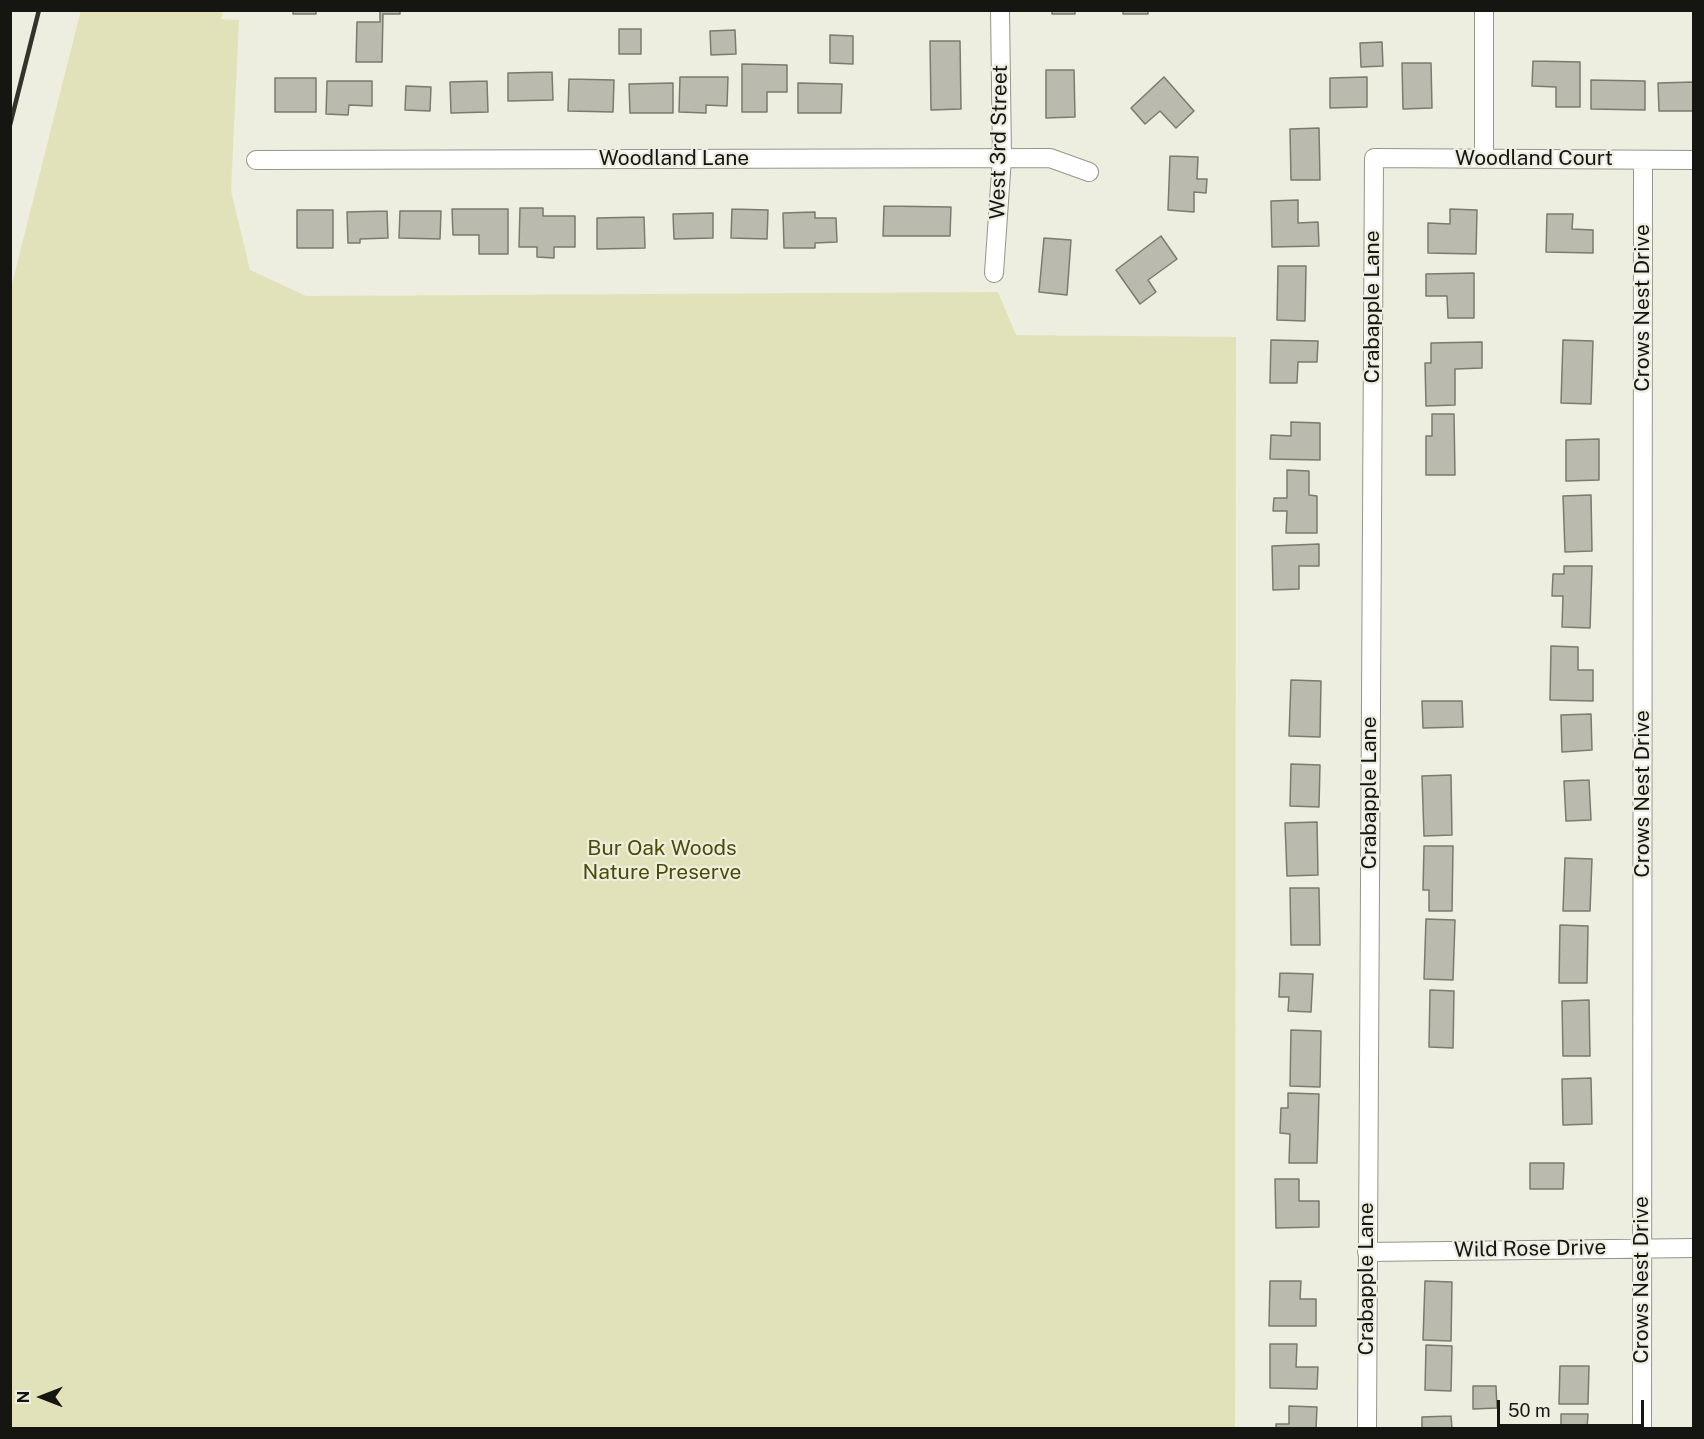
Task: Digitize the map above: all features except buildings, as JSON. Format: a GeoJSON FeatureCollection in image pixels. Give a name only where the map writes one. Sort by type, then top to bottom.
{"type":"FeatureCollection","features":[{"type":"Feature","properties":{"kind":"street","name":"West 3rd Street"},"geometry":{"type":"LineString","coordinates":[[994,273],[1002,158],[1000,10]]}},
{"type":"Feature","properties":{"kind":"street"},"geometry":{"type":"LineString","coordinates":[[1484,10],[1484,159]]}},
{"type":"Feature","properties":{"kind":"street","name":"Woodland Lane"},"geometry":{"type":"LineString","coordinates":[[256,160],[1050,158],[1089,172]]}},
{"type":"Feature","properties":{"kind":"street","name":"Woodland Court"},"geometry":{"type":"LineString","coordinates":[[1374,158],[1694,160]]}},
{"type":"Feature","properties":{"kind":"street","name":"Crabapple Lane"},"geometry":{"type":"LineString","coordinates":[[1367,1428],[1374,158]]}},
{"type":"Feature","properties":{"kind":"street","name":"Crows Nest Drive"},"geometry":{"type":"LineString","coordinates":[[1642,1428],[1643,159]]}},
{"type":"Feature","properties":{"kind":"street","name":"Wild Rose Drive"},"geometry":{"type":"LineString","coordinates":[[1367,1251],[1694,1248]]}},
{"type":"Feature","properties":{"kind":"green space","name":"Bur Oak Woods Nature Preserve"},"geometry":{"type":"Polygon","coordinates":[[[81,10],[223,11],[221,19],[239,20],[231,191],[250,270],[306,296],[998,292],[1016,335],[1236,337],[1235,1428],[11,1428],[10,292],[81,10]]]}},
{"type":"Feature","properties":{"kind":"railway"},"geometry":{"type":"LineString","coordinates":[[10,125],[39,10]]}}]}
